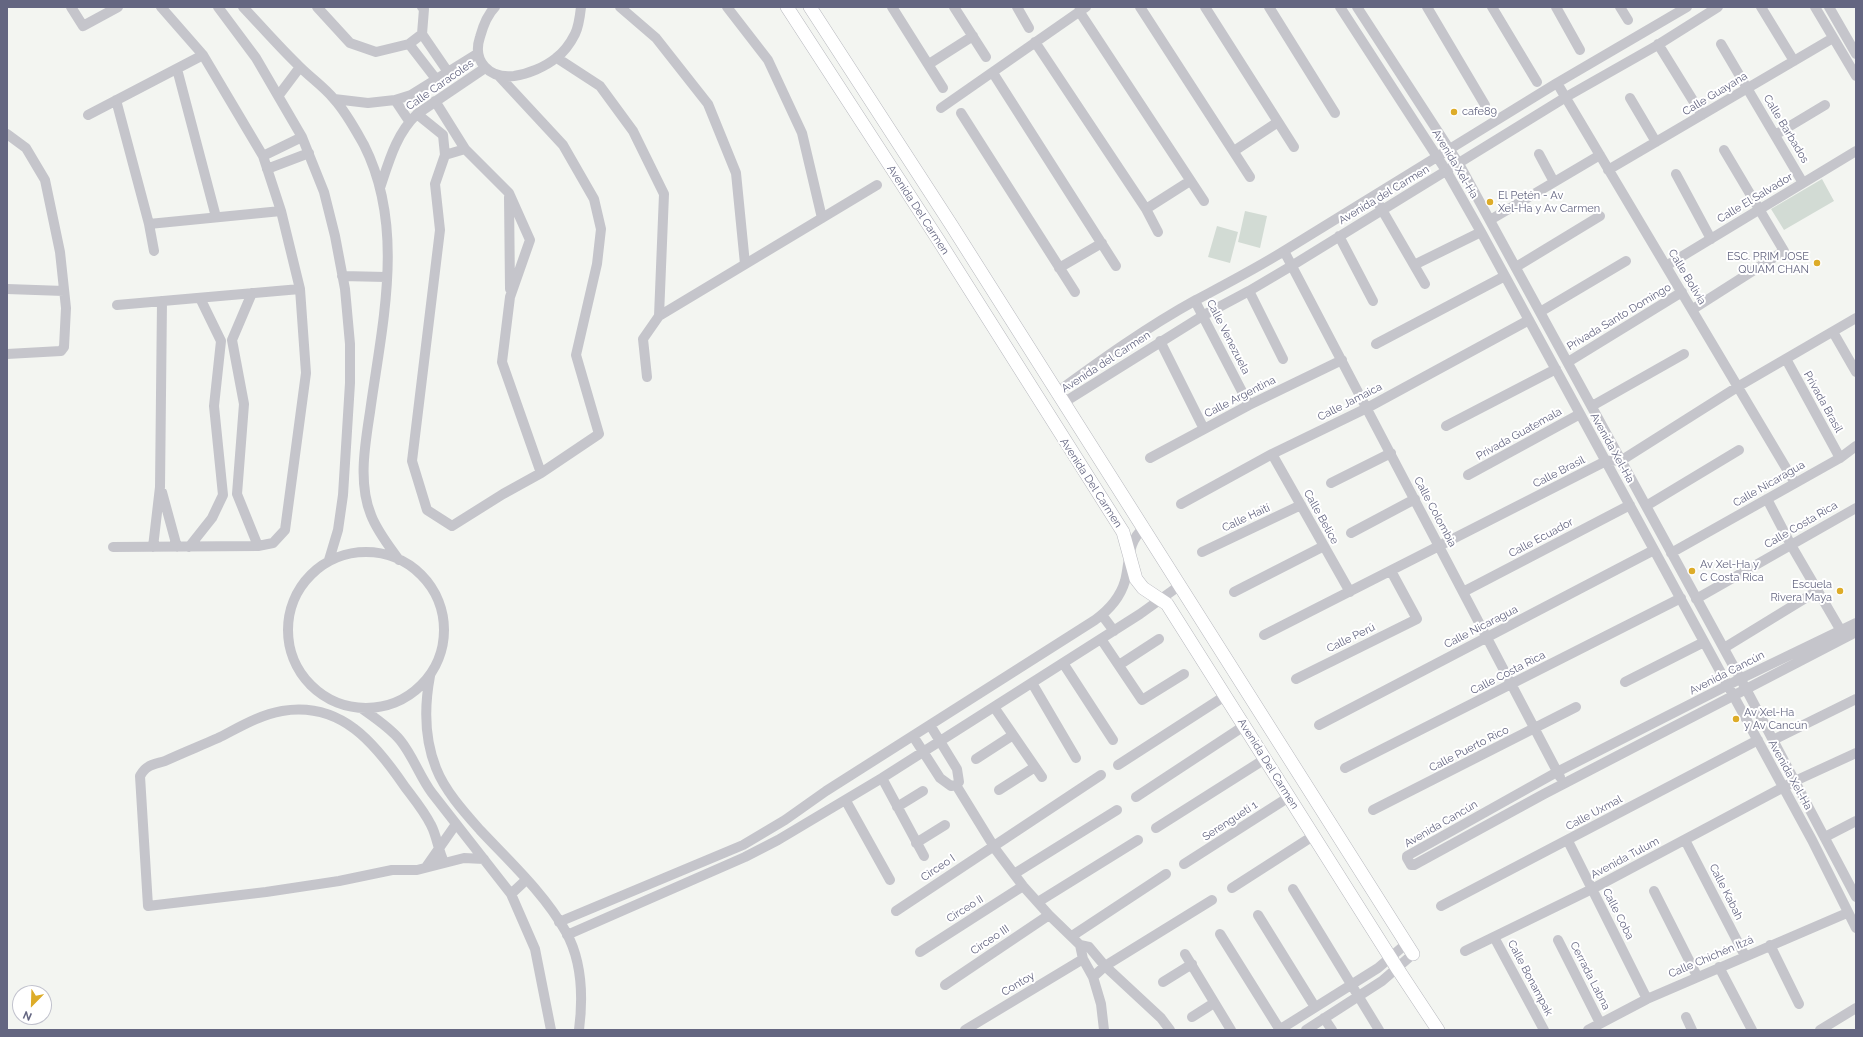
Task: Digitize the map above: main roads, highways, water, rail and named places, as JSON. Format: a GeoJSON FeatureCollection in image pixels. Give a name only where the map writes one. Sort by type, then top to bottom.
{"type":"FeatureCollection","features":[{"type":"Feature","properties":{"kind":"main road","name":"Avenida Del Carmen"},"geometry":{"type":"LineString","coordinates":[[787,7],[939,241],[1123,532],[1136,580],[1143,588],[1167,604],[1313,836],[1438,1030]]}},
{"type":"Feature","properties":{"kind":"main road","name":"Avenida Del Carmen"},"geometry":{"type":"LineString","coordinates":[[810,7],[952,226],[1059,398],[1409,949]]}},
{"type":"Feature","properties":{"kind":"main road"},"geometry":{"type":"LineString","coordinates":[[842,93],[859,83]]}},
{"type":"Feature","properties":{"kind":"main road"},"geometry":{"type":"LineString","coordinates":[[939,241],[943,231],[952,226]]}},
{"type":"Feature","properties":{"kind":"main road"},"geometry":{"type":"LineString","coordinates":[[1350,894],[1368,884]]}},
{"type":"Feature","properties":{"kind":"place","name":"cafe89"},"geometry":{"type":"Point","coordinates":[1454,112]}},
{"type":"Feature","properties":{"kind":"place","name":"El Petén - Av Xel-Ha y Av Carmen"},"geometry":{"type":"Point","coordinates":[1490,202]}},
{"type":"Feature","properties":{"kind":"place","name":"ESC. PRIM JOSE QUIAM CHAN"},"geometry":{"type":"Point","coordinates":[1817,263]}},
{"type":"Feature","properties":{"kind":"place","name":"Av Xel-Ha y C Costa Rica"},"geometry":{"type":"Point","coordinates":[1692,571]}},
{"type":"Feature","properties":{"kind":"place","name":"Escuela Rivera Maya"},"geometry":{"type":"Point","coordinates":[1840,591]}},
{"type":"Feature","properties":{"kind":"place","name":"Av Xel-Ha y Av Cancún"},"geometry":{"type":"Point","coordinates":[1736,719]}}]}
